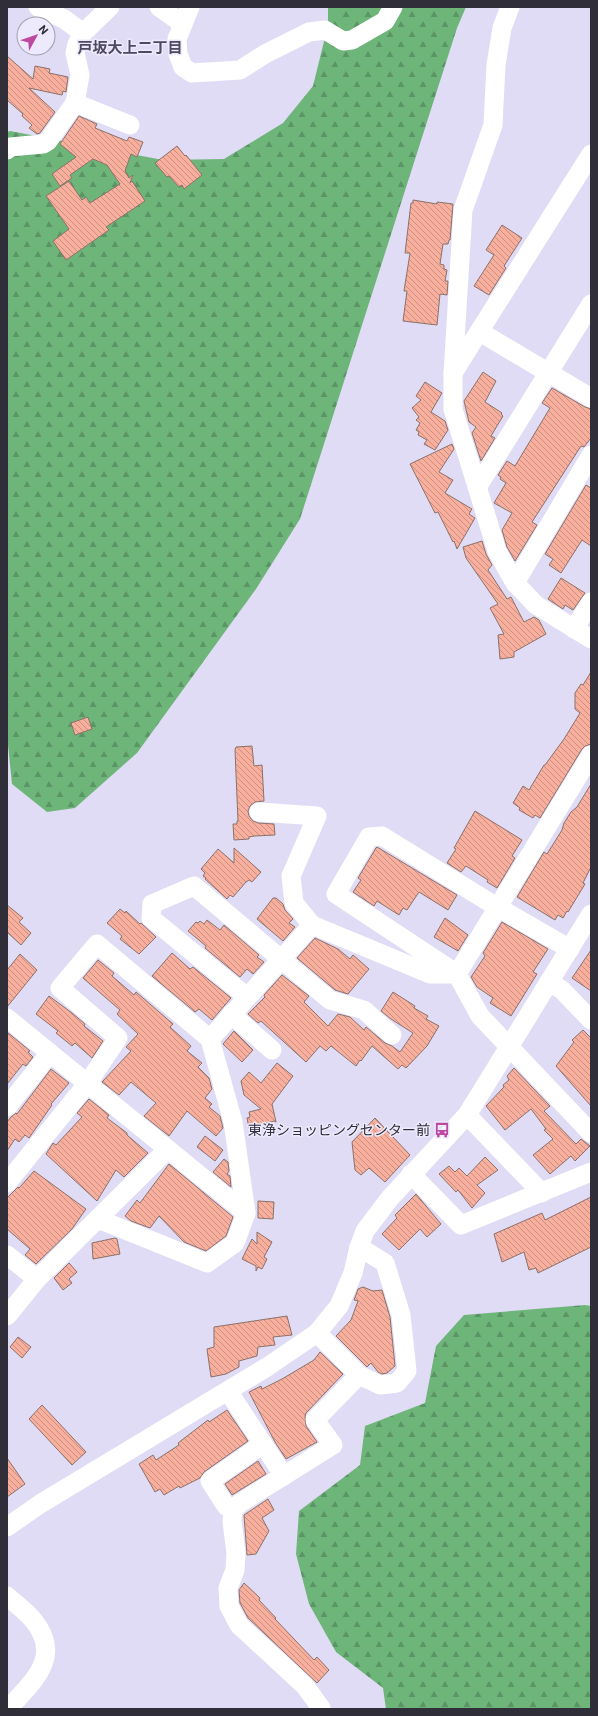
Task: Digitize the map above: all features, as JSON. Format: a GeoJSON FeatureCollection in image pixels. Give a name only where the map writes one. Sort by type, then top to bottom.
{"type":"FeatureCollection","features":[{"type":"Feature","properties":{"kind":"street"},"geometry":{"type":"LineString","coordinates":[[38,7],[64,19],[83,33]]}},
{"type":"Feature","properties":{"kind":"street"},"geometry":{"type":"LineString","coordinates":[[7,150],[10,148],[43,144],[48,141],[75,103],[80,76],[75,53],[83,33],[110,7]]}},
{"type":"Feature","properties":{"kind":"street"},"geometry":{"type":"LineString","coordinates":[[159,7],[183,24]]}},
{"type":"Feature","properties":{"kind":"street"},"geometry":{"type":"LineString","coordinates":[[190,7],[177,39],[178,54],[183,67],[192,73],[240,70],[265,54],[309,32],[325,30],[343,41],[352,40],[385,21],[393,7]]}},
{"type":"Feature","properties":{"kind":"street"},"geometry":{"type":"LineString","coordinates":[[503,10],[502,28],[496,65],[493,125],[462,210],[453,374],[453,409],[497,551],[515,583],[536,605],[591,639]]}},
{"type":"Feature","properties":{"kind":"street"},"geometry":{"type":"LineString","coordinates":[[75,103],[130,125]]}},
{"type":"Feature","properties":{"kind":"street"},"geometry":{"type":"LineString","coordinates":[[453,374],[591,154]]}},
{"type":"Feature","properties":{"kind":"street"},"geometry":{"type":"LineString","coordinates":[[478,486],[591,304]]}},
{"type":"Feature","properties":{"kind":"street"},"geometry":{"type":"LineString","coordinates":[[480,332],[591,398]]}},
{"type":"Feature","properties":{"kind":"street"},"geometry":{"type":"LineString","coordinates":[[515,583],[591,455]]}},
{"type":"Feature","properties":{"kind":"street"},"geometry":{"type":"LineString","coordinates":[[574,629],[591,602]]}},
{"type":"Feature","properties":{"kind":"street"},"geometry":{"type":"LineString","coordinates":[[457,974],[591,755]]}},
{"type":"Feature","properties":{"kind":"street"},"geometry":{"type":"LineString","coordinates":[[259,812],[316,816],[291,876],[294,903],[312,925],[430,974],[457,974]]}},
{"type":"Feature","properties":{"kind":"street"},"geometry":{"type":"LineString","coordinates":[[570,949],[497,907],[382,836],[369,837],[336,894],[457,974],[480,1016],[591,1133]]}},
{"type":"Feature","properties":{"kind":"street"},"geometry":{"type":"LineString","coordinates":[[247,997],[151,918],[152,904],[194,886],[330,1000],[364,1010],[392,1035]]}},
{"type":"Feature","properties":{"kind":"street"},"geometry":{"type":"LineString","coordinates":[[7,1527],[40,1504],[228,1391],[318,1333],[339,1306],[353,1273],[359,1247],[365,1232],[390,1198],[467,1115],[591,914]]}},
{"type":"Feature","properties":{"kind":"street"},"geometry":{"type":"LineString","coordinates":[[210,1039],[312,925]]}},
{"type":"Feature","properties":{"kind":"street"},"geometry":{"type":"LineString","coordinates":[[7,1183],[87,1084],[118,1038],[60,988],[97,944],[210,1039],[233,1122],[246,1213],[235,1243],[207,1263],[98,1219]]}},
{"type":"Feature","properties":{"kind":"street"},"geometry":{"type":"LineString","coordinates":[[550,982],[562,990],[591,1020]]}},
{"type":"Feature","properties":{"kind":"street"},"geometry":{"type":"LineString","coordinates":[[231,1014],[272,1050]]}},
{"type":"Feature","properties":{"kind":"street"},"geometry":{"type":"LineString","coordinates":[[7,1018],[246,1213]]}},
{"type":"Feature","properties":{"kind":"street"},"geometry":{"type":"LineString","coordinates":[[7,1107],[50,1053]]}},
{"type":"Feature","properties":{"kind":"street"},"geometry":{"type":"LineString","coordinates":[[467,1115],[542,1192]]}},
{"type":"Feature","properties":{"kind":"street"},"geometry":{"type":"LineString","coordinates":[[7,1316],[37,1279],[167,1150]]}},
{"type":"Feature","properties":{"kind":"street"},"geometry":{"type":"LineString","coordinates":[[411,1174],[461,1225],[591,1172]]}},
{"type":"Feature","properties":{"kind":"street"},"geometry":{"type":"LineString","coordinates":[[318,1333],[359,1374],[380,1384],[396,1383],[407,1371],[402,1315],[385,1263],[359,1247]]}},
{"type":"Feature","properties":{"kind":"street"},"geometry":{"type":"LineString","coordinates":[[7,1255],[37,1279]]}},
{"type":"Feature","properties":{"kind":"street"},"geometry":{"type":"LineString","coordinates":[[321,1708],[305,1686],[239,1625],[229,1606],[228,1588],[235,1570],[236,1553],[232,1521],[233,1510],[240,1503],[333,1445],[315,1420],[359,1374]]}},
{"type":"Feature","properties":{"kind":"street"},"geometry":{"type":"LineString","coordinates":[[228,1391],[284,1476]]}},
{"type":"Feature","properties":{"kind":"street"},"geometry":{"type":"LineString","coordinates":[[233,1510],[226,1506],[210,1481],[263,1444]]}},
{"type":"Feature","properties":{"kind":"street"},"geometry":{"type":"LineString","coordinates":[[7,1596],[34,1620],[44,1635],[47,1649],[44,1664],[36,1677],[8,1709]]}},
{"type":"Feature","properties":{"kind":"green space"},"geometry":{"type":"Polygon","coordinates":[[[328,7],[466,7],[457,28],[300,519],[256,589],[137,753],[75,808],[47,812],[12,784],[7,735],[7,132],[10,131],[163,160],[224,159],[283,123],[313,86],[328,25],[328,7]]]}},
{"type":"Feature","properties":{"kind":"green space"},"geometry":{"type":"Polygon","coordinates":[[[585,1305],[591,1306],[591,1709],[386,1709],[383,1688],[336,1652],[309,1604],[296,1554],[299,1511],[360,1465],[365,1426],[425,1403],[436,1346],[464,1315],[585,1305]]]}},
{"type":"Feature","properties":{"kind":"building"},"geometry":{"type":"Polygon","coordinates":[[[7,56],[33,79],[35,66],[50,69],[49,73],[68,77],[66,92],[63,91],[62,95],[29,88],[55,112],[40,133],[37,134],[29,128],[32,125],[22,116],[23,114],[7,100],[7,56]]]}},
{"type":"Feature","properties":{"kind":"building"},"geometry":{"type":"Polygon","coordinates":[[[79,116],[97,124],[95,128],[127,141],[129,137],[143,142],[137,157],[131,154],[125,171],[129,178],[133,175],[130,183],[132,181],[145,201],[106,227],[109,230],[66,260],[53,241],[69,229],[46,196],[69,181],[82,200],[86,197],[90,203],[120,184],[107,165],[93,159],[70,175],[72,178],[60,186],[52,174],[76,157],[60,144],[79,116]]]}},
{"type":"Feature","properties":{"kind":"building"},"geometry":{"type":"Polygon","coordinates":[[[177,146],[202,175],[184,189],[182,185],[179,187],[169,176],[167,177],[155,163],[177,146]]]}},
{"type":"Feature","properties":{"kind":"building"},"geometry":{"type":"Polygon","coordinates":[[[413,200],[437,204],[437,202],[453,204],[450,240],[448,244],[443,244],[440,264],[444,265],[444,269],[447,270],[445,281],[448,281],[447,295],[440,294],[437,325],[403,321],[407,291],[404,291],[410,253],[405,253],[411,203],[413,203],[413,200]]]}},
{"type":"Feature","properties":{"kind":"building"},"geometry":{"type":"Polygon","coordinates":[[[502,225],[522,238],[504,266],[506,268],[489,295],[474,286],[494,255],[486,250],[502,225]]]}},
{"type":"Feature","properties":{"kind":"building"},"geometry":{"type":"Polygon","coordinates":[[[483,372],[496,381],[485,402],[502,413],[501,414],[503,416],[491,436],[495,438],[481,461],[472,433],[476,427],[469,422],[464,401],[483,372]]]}},
{"type":"Feature","properties":{"kind":"building"},"geometry":{"type":"Polygon","coordinates":[[[425,382],[442,393],[431,412],[445,421],[448,430],[435,450],[424,444],[427,440],[418,435],[419,432],[416,430],[420,423],[416,420],[419,417],[412,408],[421,400],[416,396],[425,382]]]}},
{"type":"Feature","properties":{"kind":"building"},"geometry":{"type":"Polygon","coordinates":[[[552,388],[591,409],[591,438],[584,447],[581,446],[532,522],[537,525],[515,561],[507,547],[502,530],[512,513],[494,503],[506,483],[500,479],[501,477],[498,475],[507,461],[515,466],[550,408],[542,403],[552,388]]]}},
{"type":"Feature","properties":{"kind":"building"},"geometry":{"type":"Polygon","coordinates":[[[452,444],[454,449],[439,472],[453,480],[445,493],[472,509],[469,514],[475,518],[457,549],[438,512],[435,513],[410,464],[452,444]]]}},
{"type":"Feature","properties":{"kind":"building"},"geometry":{"type":"Polygon","coordinates":[[[586,485],[591,488],[591,546],[582,540],[561,573],[549,565],[553,559],[545,554],[586,485]]]}},
{"type":"Feature","properties":{"kind":"building"},"geometry":{"type":"Polygon","coordinates":[[[482,541],[486,554],[492,565],[488,570],[507,599],[511,597],[524,622],[534,617],[539,620],[546,634],[514,652],[514,657],[500,659],[498,635],[504,634],[490,608],[498,604],[466,558],[463,547],[482,541]]]}},
{"type":"Feature","properties":{"kind":"building"},"geometry":{"type":"Polygon","coordinates":[[[561,578],[585,593],[573,610],[565,605],[563,609],[548,599],[561,578]]]}},
{"type":"Feature","properties":{"kind":"building"},"geometry":{"type":"Polygon","coordinates":[[[591,672],[591,744],[582,749],[540,818],[535,815],[533,818],[519,810],[520,808],[513,803],[523,786],[529,790],[544,765],[564,739],[580,713],[575,709],[575,693],[581,684],[583,685],[591,672]]]}},
{"type":"Feature","properties":{"kind":"building"},"geometry":{"type":"Polygon","coordinates":[[[88,717],[92,729],[75,735],[71,723],[88,717]]]}},
{"type":"Feature","properties":{"kind":"building"},"geometry":{"type":"Polygon","coordinates":[[[252,746],[254,766],[262,765],[264,801],[255,802],[250,806],[248,811],[249,816],[253,821],[258,823],[274,824],[275,835],[254,836],[249,837],[249,839],[234,840],[233,824],[237,824],[238,821],[235,750],[236,747],[252,746]]]}},
{"type":"Feature","properties":{"kind":"building"},"geometry":{"type":"Polygon","coordinates":[[[591,784],[591,867],[583,883],[585,884],[568,912],[567,911],[563,918],[558,915],[555,920],[517,897],[544,852],[547,854],[562,830],[564,823],[571,812],[577,807],[591,784]]]}},
{"type":"Feature","properties":{"kind":"building"},"geometry":{"type":"Polygon","coordinates":[[[475,811],[522,840],[512,856],[515,858],[497,888],[487,882],[488,880],[466,866],[461,872],[447,863],[456,849],[454,848],[475,811]]]}},
{"type":"Feature","properties":{"kind":"building"},"geometry":{"type":"Polygon","coordinates":[[[377,847],[457,895],[448,910],[419,892],[407,910],[403,908],[399,915],[377,901],[374,906],[353,892],[361,880],[358,878],[377,847]]]}},
{"type":"Feature","properties":{"kind":"building"},"geometry":{"type":"Polygon","coordinates":[[[234,848],[261,872],[252,882],[249,880],[246,882],[233,897],[230,895],[227,899],[205,879],[206,878],[203,876],[205,873],[201,869],[218,849],[234,863],[234,848]]]}},
{"type":"Feature","properties":{"kind":"building"},"geometry":{"type":"Polygon","coordinates":[[[273,898],[276,898],[283,904],[285,910],[293,919],[289,923],[295,927],[283,941],[257,919],[273,898]]]}},
{"type":"Feature","properties":{"kind":"building"},"geometry":{"type":"Polygon","coordinates":[[[7,905],[23,918],[19,922],[31,933],[21,945],[7,932],[7,905]]]}},
{"type":"Feature","properties":{"kind":"building"},"geometry":{"type":"Polygon","coordinates":[[[120,909],[125,913],[126,911],[156,937],[139,954],[120,939],[122,936],[107,923],[120,909]]]}},
{"type":"Feature","properties":{"kind":"building"},"geometry":{"type":"Polygon","coordinates":[[[445,918],[468,935],[458,951],[434,937],[445,918]]]}},
{"type":"Feature","properties":{"kind":"building"},"geometry":{"type":"Polygon","coordinates":[[[207,920],[220,930],[224,925],[259,955],[257,957],[264,962],[253,974],[247,969],[240,977],[205,948],[206,946],[188,931],[196,922],[198,923],[200,921],[204,924],[207,920]]]}},
{"type":"Feature","properties":{"kind":"building"},"geometry":{"type":"Polygon","coordinates":[[[502,922],[548,949],[533,972],[537,974],[511,1016],[490,1003],[493,998],[477,987],[471,977],[485,956],[483,953],[502,922]]]}},
{"type":"Feature","properties":{"kind":"building"},"geometry":{"type":"Polygon","coordinates":[[[315,938],[338,949],[350,959],[353,955],[369,969],[348,994],[335,990],[297,958],[315,938]]]}},
{"type":"Feature","properties":{"kind":"building"},"geometry":{"type":"Polygon","coordinates":[[[591,950],[591,991],[572,978],[591,950]]]}},
{"type":"Feature","properties":{"kind":"building"},"geometry":{"type":"Polygon","coordinates":[[[172,953],[190,969],[193,967],[231,998],[212,1020],[199,1009],[195,1012],[152,976],[172,953]]]}},
{"type":"Feature","properties":{"kind":"building"},"geometry":{"type":"Polygon","coordinates":[[[20,954],[37,970],[7,1007],[7,970],[20,954]]]}},
{"type":"Feature","properties":{"kind":"building"},"geometry":{"type":"Polygon","coordinates":[[[98,960],[114,973],[112,976],[134,995],[136,992],[173,1024],[170,1027],[191,1046],[187,1051],[202,1063],[198,1067],[209,1078],[212,1089],[205,1098],[212,1104],[209,1107],[220,1116],[223,1128],[216,1136],[187,1111],[169,1136],[144,1116],[156,1103],[131,1082],[119,1095],[102,1082],[131,1051],[126,1047],[138,1034],[117,1014],[120,1010],[83,978],[98,960]]]}},
{"type":"Feature","properties":{"kind":"building"},"geometry":{"type":"Polygon","coordinates":[[[282,975],[309,996],[304,1002],[328,1026],[338,1014],[350,1017],[364,1030],[366,1027],[385,1043],[400,1052],[413,1033],[381,1011],[393,992],[415,1006],[414,1008],[428,1016],[426,1019],[439,1026],[427,1046],[406,1068],[402,1065],[398,1069],[372,1046],[356,1066],[331,1046],[326,1051],[320,1046],[306,1062],[261,1021],[258,1023],[248,1014],[265,997],[264,995],[282,975]]]}},
{"type":"Feature","properties":{"kind":"building"},"geometry":{"type":"Polygon","coordinates":[[[49,996],[72,1013],[85,1024],[84,1026],[103,1041],[92,1058],[75,1043],[72,1046],[56,1033],[58,1031],[36,1014],[49,996]]]}},
{"type":"Feature","properties":{"kind":"building"},"geometry":{"type":"Polygon","coordinates":[[[583,1030],[591,1038],[591,1106],[556,1066],[574,1042],[572,1040],[583,1030]]]}},
{"type":"Feature","properties":{"kind":"building"},"geometry":{"type":"Polygon","coordinates":[[[234,1031],[253,1050],[242,1062],[223,1044],[234,1031]]]}},
{"type":"Feature","properties":{"kind":"building"},"geometry":{"type":"Polygon","coordinates":[[[7,1032],[30,1051],[28,1052],[33,1057],[26,1066],[23,1064],[7,1084],[7,1032]]]}},
{"type":"Feature","properties":{"kind":"building"},"geometry":{"type":"Polygon","coordinates":[[[277,1063],[293,1076],[272,1104],[276,1122],[274,1121],[249,1128],[247,1118],[250,1117],[249,1112],[261,1109],[244,1095],[241,1081],[249,1072],[261,1083],[277,1063]]]}},
{"type":"Feature","properties":{"kind":"building"},"geometry":{"type":"Polygon","coordinates":[[[514,1068],[550,1106],[544,1111],[576,1144],[581,1139],[590,1146],[575,1161],[571,1156],[550,1174],[533,1155],[553,1139],[544,1130],[546,1129],[531,1109],[505,1130],[486,1106],[504,1087],[503,1085],[509,1080],[507,1076],[514,1068]]]}},
{"type":"Feature","properties":{"kind":"building"},"geometry":{"type":"Polygon","coordinates":[[[51,1069],[69,1083],[51,1104],[52,1105],[29,1138],[25,1135],[19,1142],[15,1139],[7,1151],[7,1122],[16,1113],[17,1114],[51,1069]]]}},
{"type":"Feature","properties":{"kind":"building"},"geometry":{"type":"Polygon","coordinates":[[[89,1099],[109,1115],[107,1118],[127,1133],[127,1135],[148,1153],[124,1177],[116,1170],[97,1201],[46,1154],[53,1143],[56,1145],[82,1117],[77,1113],[89,1099]]]}},
{"type":"Feature","properties":{"kind":"building"},"geometry":{"type":"Polygon","coordinates":[[[375,1118],[410,1155],[385,1182],[369,1168],[361,1175],[355,1170],[352,1142],[375,1118]]]}},
{"type":"Feature","properties":{"kind":"building"},"geometry":{"type":"Polygon","coordinates":[[[205,1136],[223,1150],[215,1161],[197,1147],[205,1136]]]}},
{"type":"Feature","properties":{"kind":"building"},"geometry":{"type":"Polygon","coordinates":[[[485,1157],[498,1170],[477,1185],[485,1193],[472,1208],[458,1190],[456,1192],[439,1174],[449,1166],[455,1172],[459,1168],[467,1176],[485,1157]]]}},
{"type":"Feature","properties":{"kind":"building"},"geometry":{"type":"Polygon","coordinates":[[[224,1159],[228,1162],[229,1171],[227,1174],[230,1176],[231,1187],[213,1172],[224,1159]]]}},
{"type":"Feature","properties":{"kind":"building"},"geometry":{"type":"Polygon","coordinates":[[[169,1164],[233,1217],[226,1236],[206,1251],[184,1242],[159,1216],[150,1228],[131,1221],[125,1216],[137,1200],[140,1203],[169,1164]]]}},
{"type":"Feature","properties":{"kind":"building"},"geometry":{"type":"Polygon","coordinates":[[[34,1171],[86,1209],[72,1229],[36,1264],[25,1255],[30,1249],[7,1229],[7,1198],[18,1187],[19,1188],[34,1171]]]}},
{"type":"Feature","properties":{"kind":"building"},"geometry":{"type":"Polygon","coordinates":[[[416,1194],[441,1224],[427,1237],[420,1229],[399,1250],[382,1234],[397,1218],[395,1215],[416,1194]]]}},
{"type":"Feature","properties":{"kind":"building"},"geometry":{"type":"Polygon","coordinates":[[[591,1197],[591,1247],[538,1273],[536,1268],[529,1270],[524,1252],[502,1262],[494,1234],[542,1213],[545,1220],[591,1197]]]}},
{"type":"Feature","properties":{"kind":"building"},"geometry":{"type":"Polygon","coordinates":[[[258,1201],[274,1202],[273,1219],[258,1218],[258,1201]]]}},
{"type":"Feature","properties":{"kind":"building"},"geometry":{"type":"Polygon","coordinates":[[[257,1232],[272,1242],[264,1257],[267,1259],[262,1269],[258,1267],[256,1271],[256,1266],[242,1259],[252,1239],[257,1244],[257,1232]]]}},
{"type":"Feature","properties":{"kind":"building"},"geometry":{"type":"Polygon","coordinates":[[[115,1238],[117,1239],[120,1254],[93,1259],[92,1243],[115,1238]]]}},
{"type":"Feature","properties":{"kind":"building"},"geometry":{"type":"Polygon","coordinates":[[[69,1263],[77,1272],[69,1279],[72,1283],[63,1290],[54,1278],[69,1263]]]}},
{"type":"Feature","properties":{"kind":"building"},"geometry":{"type":"Polygon","coordinates":[[[363,1287],[373,1291],[382,1290],[390,1317],[395,1366],[387,1373],[382,1374],[378,1372],[371,1363],[367,1367],[336,1336],[351,1320],[358,1301],[354,1300],[358,1289],[363,1287]]]}},
{"type":"Feature","properties":{"kind":"building"},"geometry":{"type":"Polygon","coordinates":[[[287,1316],[292,1335],[273,1337],[275,1345],[258,1347],[257,1356],[239,1361],[239,1367],[226,1374],[211,1377],[207,1349],[214,1347],[214,1327],[287,1316]]]}},
{"type":"Feature","properties":{"kind":"building"},"geometry":{"type":"Polygon","coordinates":[[[18,1337],[31,1347],[22,1358],[10,1347],[18,1337]]]}},
{"type":"Feature","properties":{"kind":"building"},"geometry":{"type":"Polygon","coordinates":[[[320,1352],[343,1374],[306,1413],[306,1426],[317,1442],[286,1459],[275,1442],[249,1392],[261,1386],[262,1389],[282,1379],[314,1360],[320,1352]]]}},
{"type":"Feature","properties":{"kind":"building"},"geometry":{"type":"Polygon","coordinates":[[[42,1405],[86,1452],[72,1465],[29,1419],[42,1405]]]}},
{"type":"Feature","properties":{"kind":"building"},"geometry":{"type":"Polygon","coordinates":[[[227,1410],[248,1441],[204,1472],[200,1478],[180,1488],[179,1486],[164,1495],[160,1489],[155,1492],[139,1464],[153,1455],[156,1460],[179,1445],[178,1443],[208,1420],[209,1422],[227,1410]]]}},
{"type":"Feature","properties":{"kind":"building"},"geometry":{"type":"Polygon","coordinates":[[[7,1458],[25,1484],[7,1497],[7,1458]]]}},
{"type":"Feature","properties":{"kind":"building"},"geometry":{"type":"Polygon","coordinates":[[[258,1461],[266,1474],[232,1495],[225,1484],[258,1461]]]}},
{"type":"Feature","properties":{"kind":"building"},"geometry":{"type":"Polygon","coordinates":[[[268,1499],[274,1510],[262,1518],[269,1531],[256,1554],[247,1555],[244,1515],[268,1499]]]}},
{"type":"Feature","properties":{"kind":"building"},"geometry":{"type":"Polygon","coordinates":[[[244,1583],[260,1598],[259,1600],[276,1618],[275,1619],[314,1660],[317,1657],[329,1670],[317,1683],[248,1618],[240,1603],[239,1590],[244,1583]]]}},
{"type":"Feature","properties":{"kind":"place","name":"東浄ショッピングセンター前"},"geometry":{"type":"Point","coordinates":[442,1130]}},
{"type":"Feature","properties":{"kind":"district","name":"戸坂大上二丁目"},"geometry":{"type":"Point","coordinates":[130,48]}}]}
